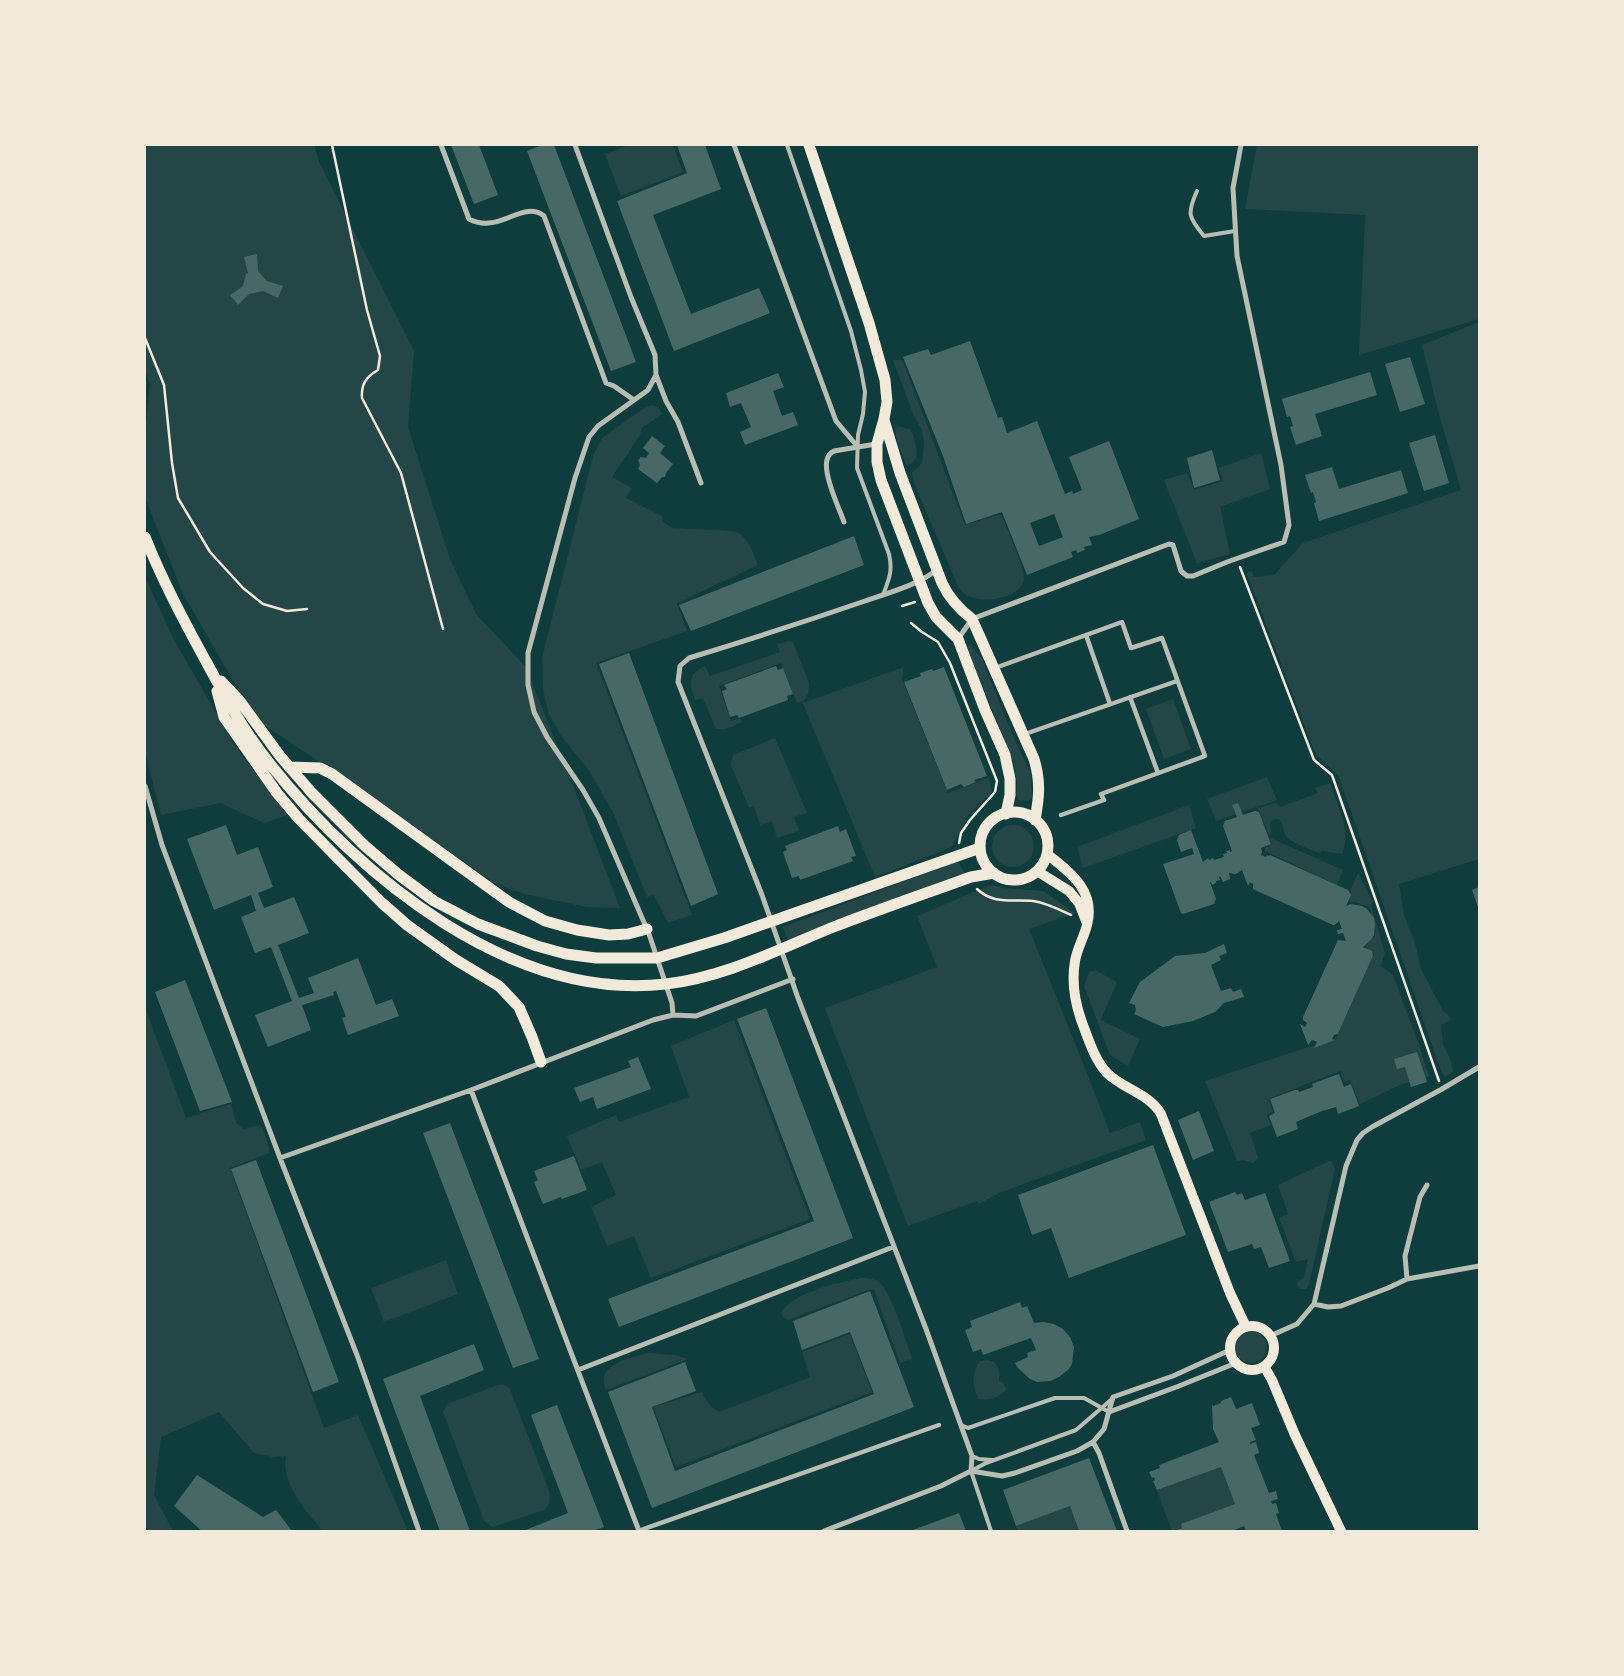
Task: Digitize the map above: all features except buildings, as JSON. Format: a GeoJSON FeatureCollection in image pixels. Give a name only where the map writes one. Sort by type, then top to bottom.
{"type":"FeatureCollection","features":[{"type":"Feature","properties":{"kind":"main road"},"geometry":{"type":"LineString","coordinates":[[809,145],[869,323],[885,380],[887,402],[877,444],[877,462],[881,480],[928,603],[936,617],[958,639],[1004,755],[1010,779],[1010,795],[1006,814]]}},
{"type":"Feature","properties":{"kind":"main road"},"geometry":{"type":"LineString","coordinates":[[884,420],[900,473],[946,592],[958,608],[972,619],[1034,760],[1039,778],[1039,802],[1035,820]]}},
{"type":"Feature","properties":{"kind":"main road"},"geometry":{"type":"LineString","coordinates":[[145,537],[158,570],[233,712],[269,763],[309,810],[374,872],[429,913],[477,943],[512,960],[570,978],[613,985],[664,984],[706,976],[740,966],[834,927],[971,877],[994,873]]}},
{"type":"Feature","properties":{"kind":"main road"},"geometry":{"type":"LineString","coordinates":[[212,673],[239,700],[289,767],[312,793],[365,846],[434,901],[478,924],[536,946],[566,954],[596,958],[656,958],[724,938],[980,848]]}},
{"type":"Feature","properties":{"kind":"main road"},"geometry":{"type":"LineString","coordinates":[[212,673],[224,717],[278,793],[299,819],[407,925],[456,960],[499,986],[518,1007],[541,1062]]}},
{"type":"Feature","properties":{"kind":"main road"},"geometry":{"type":"LineString","coordinates":[[289,767],[320,768],[332,774],[501,896],[546,921],[578,930],[609,935],[648,931]]}},
{"type":"Feature","properties":{"kind":"main road"},"geometry":{"type":"LineString","coordinates":[[1006,814],[1021,814],[1035,820],[1043,828],[1047,838],[1047,854],[1043,864],[1027,878],[1016,880],[1004,879],[994,873],[982,858],[980,848],[984,830],[998,817],[1006,814]]}},
{"type":"Feature","properties":{"kind":"main road"},"geometry":{"type":"LineString","coordinates":[[1047,854],[1073,874],[1084,892],[1089,908],[1087,924],[1075,959],[1073,982],[1075,1000],[1083,1025],[1099,1062],[1108,1073],[1149,1100],[1162,1114],[1230,1294],[1246,1327]]}},
{"type":"Feature","properties":{"kind":"main road"},"geometry":{"type":"LineString","coordinates":[[1037,871],[1069,891],[1079,903],[1087,924]]}},
{"type":"Feature","properties":{"kind":"main road"},"geometry":{"type":"LineString","coordinates":[[1253,1326],[1260,1328],[1270,1336],[1273,1349],[1272,1356],[1264,1366],[1249,1369],[1236,1363],[1230,1350],[1231,1342],[1239,1330],[1253,1326]]}},
{"type":"Feature","properties":{"kind":"main road"},"geometry":{"type":"LineString","coordinates":[[1264,1366],[1341,1531]]}},
{"type":"Feature","properties":{"kind":"street"},"geometry":{"type":"LineString","coordinates":[[440,145],[469,219],[481,224],[490,224],[532,210],[544,216],[606,383],[614,386],[634,400]]}},
{"type":"Feature","properties":{"kind":"street"},"geometry":{"type":"LineString","coordinates":[[575,145],[631,297],[655,355],[656,375],[666,401],[678,422],[701,484]]}},
{"type":"Feature","properties":{"kind":"street"},"geometry":{"type":"LineString","coordinates":[[734,145],[836,421],[857,446]]}},
{"type":"Feature","properties":{"kind":"street"},"geometry":{"type":"LineString","coordinates":[[958,639],[972,619],[1169,544],[1173,545],[1181,571],[1187,576],[1193,576],[1237,558],[1281,544],[1286,536],[1289,525],[1281,465],[1236,256],[1233,188],[1242,145]]}},
{"type":"Feature","properties":{"kind":"street"},"geometry":{"type":"LineString","coordinates":[[656,375],[648,390],[598,426],[586,443],[528,652],[528,685],[534,712],[547,737],[583,790],[599,818],[648,931],[672,1003],[673,1015]]}},
{"type":"Feature","properties":{"kind":"street"},"geometry":{"type":"LineString","coordinates":[[844,522],[827,473],[826,460],[829,454],[834,451],[877,444]]}},
{"type":"Feature","properties":{"kind":"street"},"geometry":{"type":"LineString","coordinates":[[937,569],[929,576],[883,595],[689,658],[680,666],[678,682],[766,907],[793,979],[798,998],[961,1425],[972,1456],[971,1471]]}},
{"type":"Feature","properties":{"kind":"street"},"geometry":{"type":"LineString","coordinates":[[994,668],[1122,622],[1131,648],[1162,638],[1205,756],[1101,794],[1104,800],[1061,815]]}},
{"type":"Feature","properties":{"kind":"street"},"geometry":{"type":"LineString","coordinates":[[1086,635],[1110,704]]}},
{"type":"Feature","properties":{"kind":"street"},"geometry":{"type":"LineString","coordinates":[[1023,734],[1177,681]]}},
{"type":"Feature","properties":{"kind":"street"},"geometry":{"type":"LineString","coordinates":[[1130,698],[1158,773]]}},
{"type":"Feature","properties":{"kind":"street"},"geometry":{"type":"LineString","coordinates":[[145,786],[162,845],[280,1158],[357,1355],[419,1531]]}},
{"type":"Feature","properties":{"kind":"street"},"geometry":{"type":"LineString","coordinates":[[280,1158],[471,1090],[653,1020],[673,1015],[696,1016],[793,979]]}},
{"type":"Feature","properties":{"kind":"street"},"geometry":{"type":"LineString","coordinates":[[1270,1336],[1297,1324],[1314,1304],[1346,1166],[1357,1140],[1372,1127],[1442,1090],[1479,1067]]}},
{"type":"Feature","properties":{"kind":"street"},"geometry":{"type":"LineString","coordinates":[[471,1090],[639,1531],[938,1425]]}},
{"type":"Feature","properties":{"kind":"street"},"geometry":{"type":"LineString","coordinates":[[1406,1279],[1405,1256],[1420,1197],[1427,1185]]}},
{"type":"Feature","properties":{"kind":"street"},"geometry":{"type":"LineString","coordinates":[[578,1370],[893,1247]]}},
{"type":"Feature","properties":{"kind":"street"},"geometry":{"type":"LineString","coordinates":[[1314,1304],[1328,1307],[1341,1306],[1406,1279],[1479,1266]]}},
{"type":"Feature","properties":{"kind":"street"},"geometry":{"type":"LineString","coordinates":[[824,1531],[941,1486],[971,1471],[1002,1476],[1015,1474],[1077,1450],[1093,1442],[1104,1429],[1113,1397],[1173,1376],[1230,1350]]}},
{"type":"Feature","properties":{"kind":"street"},"geometry":{"type":"LineString","coordinates":[[1109,1412],[1236,1363]]}},
{"type":"Feature","properties":{"kind":"street"},"geometry":{"type":"LineString","coordinates":[[1093,1442],[1099,1453],[1127,1531]]}},
{"type":"Feature","properties":{"kind":"lane"},"geometry":{"type":"LineString","coordinates":[[787,145],[851,331],[861,370],[865,392],[857,446],[857,468],[890,554],[891,573],[883,595]]}},
{"type":"Feature","properties":{"kind":"lane"},"geometry":{"type":"LineString","coordinates":[[1196,191],[1189,207],[1192,222],[1204,236],[1235,231]]}},
{"type":"Feature","properties":{"kind":"lane"},"geometry":{"type":"LineString","coordinates":[[991,1531],[971,1471],[1076,1430],[1113,1397]]}},
{"type":"Feature","properties":{"kind":"lane"},"geometry":{"type":"LineString","coordinates":[[961,1425],[968,1428],[1055,1398],[1084,1398],[1109,1412]]}},
{"type":"Feature","properties":{"kind":"lane"},"geometry":{"type":"LineString","coordinates":[[965,1436],[968,1428]]}},
{"type":"Feature","properties":{"kind":"lane"},"geometry":{"type":"LineString","coordinates":[[972,1456],[979,1459],[997,1460]]}},
{"type":"Feature","properties":{"kind":"path"},"geometry":{"type":"LineString","coordinates":[[332,145],[366,310],[380,356],[378,370],[368,376],[361,388],[362,398],[401,474],[444,628]]}},
{"type":"Feature","properties":{"kind":"path"},"geometry":{"type":"LineString","coordinates":[[145,338],[164,384],[172,463],[178,498],[210,552],[243,588],[263,604],[287,611],[307,608]]}},
{"type":"Feature","properties":{"kind":"path"},"geometry":{"type":"LineString","coordinates":[[1237,558],[1314,760],[1332,775],[1442,1090]]}},
{"type":"Feature","properties":{"kind":"path"},"geometry":{"type":"LineString","coordinates":[[911,623],[938,642],[950,662],[995,776]]}},
{"type":"Feature","properties":{"kind":"shaded area"},"geometry":{"type":"Polygon","coordinates":[[[145,145],[314,145],[320,164],[414,351],[408,427],[450,559],[476,614],[526,667],[620,908],[587,907],[524,894],[494,883],[390,809],[273,731],[258,724],[182,592],[145,497],[145,439],[150,384],[145,370],[145,145]]]}},
{"type":"Feature","properties":{"kind":"shaded area"},"geometry":{"type":"Polygon","coordinates":[[[629,145],[673,145],[683,172],[621,196],[605,154],[629,145]]]}},
{"type":"Feature","properties":{"kind":"shaded area"},"geometry":{"type":"Polygon","coordinates":[[[1257,145],[1479,145],[1479,319],[1359,355],[1365,215],[1245,209],[1257,145]]]}},
{"type":"Feature","properties":{"kind":"shaded area"},"geometry":{"type":"Polygon","coordinates":[[[1479,322],[1479,859],[1399,884],[1404,916],[1415,943],[1421,969],[1443,1011],[1452,1019],[1441,1025],[1443,1044],[1451,1061],[1453,1072],[1445,1077],[1441,1071],[1339,777],[1314,750],[1247,574],[1248,571],[1252,572],[1254,577],[1274,575],[1303,543],[1461,490],[1438,411],[1422,345],[1479,322]]]}},
{"type":"Feature","properties":{"kind":"shaded area"},"geometry":{"type":"Polygon","coordinates":[[[893,360],[903,362],[965,525],[1001,514],[1024,574],[1021,586],[1016,591],[999,598],[980,599],[965,594],[958,586],[914,483],[912,473],[922,463],[924,444],[922,430],[914,416],[893,360]]]}},
{"type":"Feature","properties":{"kind":"shaded area"},"geometry":{"type":"Polygon","coordinates":[[[651,405],[658,407],[662,414],[642,428],[640,435],[612,477],[632,488],[626,498],[662,516],[663,522],[672,528],[734,531],[739,533],[747,541],[758,565],[677,603],[687,631],[596,663],[692,915],[668,923],[654,895],[647,897],[613,812],[588,769],[561,736],[549,714],[543,690],[542,658],[593,456],[602,438],[651,405]]]}},
{"type":"Feature","properties":{"kind":"shaded area"},"geometry":{"type":"Polygon","coordinates":[[[895,425],[911,430],[915,442],[917,451],[915,459],[906,466],[896,437],[895,425]]]}},
{"type":"Feature","properties":{"kind":"shaded area"},"geometry":{"type":"Polygon","coordinates":[[[1261,453],[1270,489],[1220,507],[1230,554],[1197,563],[1164,480],[1187,473],[1194,490],[1223,481],[1219,468],[1261,453]]]}},
{"type":"Feature","properties":{"kind":"shaded area"},"geometry":{"type":"Polygon","coordinates":[[[145,577],[173,638],[233,743],[287,815],[264,823],[220,803],[161,815],[145,752],[145,577]]]}},
{"type":"Feature","properties":{"kind":"shaded area"},"geometry":{"type":"Polygon","coordinates":[[[793,642],[809,683],[808,694],[803,703],[904,667],[902,679],[948,793],[989,778],[992,792],[968,815],[952,847],[875,877],[802,701],[797,703],[781,663],[719,686],[731,721],[740,718],[742,722],[726,729],[716,729],[703,698],[695,700],[691,680],[695,672],[705,666],[710,676],[780,652],[777,644],[793,642]]]}},
{"type":"Feature","properties":{"kind":"shaded area"},"geometry":{"type":"Polygon","coordinates":[[[971,645],[982,659],[1016,743],[1030,771],[1032,797],[1028,801],[1018,800],[1017,780],[1013,761],[969,653],[968,646],[971,645]]]}},
{"type":"Feature","properties":{"kind":"shaded area"},"geometry":{"type":"Polygon","coordinates":[[[1173,699],[1191,749],[1164,759],[1146,709],[1173,699]]]}},
{"type":"Feature","properties":{"kind":"shaded area"},"geometry":{"type":"Polygon","coordinates":[[[775,738],[807,813],[794,817],[799,831],[777,838],[772,821],[760,825],[754,806],[749,808],[731,765],[733,755],[775,738]]]}},
{"type":"Feature","properties":{"kind":"shaded area"},"geometry":{"type":"Polygon","coordinates":[[[1267,777],[1277,800],[1216,821],[1207,799],[1267,777]]]}},
{"type":"Feature","properties":{"kind":"shaded area"},"geometry":{"type":"Polygon","coordinates":[[[1330,783],[1340,809],[1344,827],[1345,845],[1342,854],[1325,851],[1320,853],[1295,843],[1287,837],[1279,819],[1270,822],[1271,833],[1269,835],[1258,808],[1276,803],[1280,807],[1318,793],[1315,788],[1330,783]]]}},
{"type":"Feature","properties":{"kind":"shaded area"},"geometry":{"type":"Polygon","coordinates":[[[1189,805],[1196,828],[1083,868],[1077,847],[1189,805]]]}},
{"type":"Feature","properties":{"kind":"shaded area"},"geometry":{"type":"Polygon","coordinates":[[[1017,825],[1025,828],[1031,834],[1034,846],[1031,858],[1025,864],[1009,867],[1001,864],[995,858],[992,842],[995,834],[1001,828],[1017,825]]]}},
{"type":"Feature","properties":{"kind":"shaded area"},"geometry":{"type":"Polygon","coordinates":[[[1270,838],[1343,870],[1337,885],[1265,851],[1265,848],[1272,844],[1270,838]]]}},
{"type":"Feature","properties":{"kind":"shaded area"},"geometry":{"type":"Polygon","coordinates":[[[958,861],[965,874],[788,940],[783,927],[958,861]]]}},
{"type":"Feature","properties":{"kind":"shaded area"},"geometry":{"type":"Polygon","coordinates":[[[1358,873],[1373,902],[1371,906],[1385,953],[1381,966],[1393,975],[1429,1076],[1400,1085],[1360,1104],[1350,1080],[1344,1082],[1340,1071],[1268,1099],[1273,1112],[1267,1115],[1271,1125],[1250,1133],[1258,1158],[1253,1163],[1243,1160],[1237,1161],[1205,1081],[1336,1038],[1374,954],[1365,946],[1374,938],[1376,928],[1369,907],[1349,902],[1351,889],[1358,873]]]}},
{"type":"Feature","properties":{"kind":"shaded area"},"geometry":{"type":"Polygon","coordinates":[[[991,885],[1003,888],[1043,891],[1075,913],[1029,929],[1110,1133],[1140,1122],[1146,1140],[999,1193],[979,1204],[977,1201],[908,1226],[825,1008],[937,967],[917,916],[991,885]]]}},
{"type":"Feature","properties":{"kind":"shaded area"},"geometry":{"type":"Polygon","coordinates":[[[1095,970],[1117,982],[1101,1020],[1140,1039],[1128,1066],[1110,1055],[1084,986],[1089,972],[1095,970]]]}},
{"type":"Feature","properties":{"kind":"shaded area"},"geometry":{"type":"Polygon","coordinates":[[[145,1007],[186,1118],[231,1104],[236,1123],[244,1129],[258,1125],[262,1127],[269,1147],[269,1153],[230,1168],[324,1428],[358,1415],[408,1531],[322,1531],[302,1506],[291,1487],[285,1467],[286,1456],[273,1457],[254,1453],[219,1412],[161,1437],[154,1495],[173,1531],[145,1531],[145,1007]]]}},
{"type":"Feature","properties":{"kind":"shaded area"},"geometry":{"type":"Polygon","coordinates":[[[734,1020],[810,1219],[651,1278],[634,1236],[607,1246],[591,1207],[616,1195],[602,1162],[581,1170],[567,1136],[616,1115],[619,1122],[689,1097],[671,1046],[734,1020]]]}},
{"type":"Feature","properties":{"kind":"shaded area"},"geometry":{"type":"Polygon","coordinates":[[[1329,1161],[1332,1162],[1335,1169],[1309,1284],[1306,1289],[1301,1289],[1298,1286],[1298,1281],[1304,1278],[1308,1259],[1296,1262],[1279,1218],[1288,1214],[1278,1185],[1329,1161]]]}},
{"type":"Feature","properties":{"kind":"shaded area"},"geometry":{"type":"Polygon","coordinates":[[[446,1260],[458,1294],[384,1322],[371,1288],[446,1260]]]}},
{"type":"Feature","properties":{"kind":"shaded area"},"geometry":{"type":"Polygon","coordinates":[[[860,1278],[868,1278],[879,1282],[884,1288],[898,1318],[912,1359],[900,1363],[874,1290],[871,1289],[788,1320],[783,1317],[781,1312],[788,1305],[806,1294],[817,1289],[860,1278]]]}},
{"type":"Feature","properties":{"kind":"shaded area"},"geometry":{"type":"Polygon","coordinates":[[[1251,1331],[1263,1335],[1267,1347],[1263,1359],[1251,1363],[1239,1359],[1235,1347],[1239,1335],[1251,1331]]]}},
{"type":"Feature","properties":{"kind":"shaded area"},"geometry":{"type":"Polygon","coordinates":[[[850,1334],[872,1392],[676,1467],[653,1407],[702,1392],[709,1404],[719,1412],[810,1377],[802,1352],[850,1334]]]}},
{"type":"Feature","properties":{"kind":"shaded area"},"geometry":{"type":"Polygon","coordinates":[[[648,1353],[674,1355],[688,1359],[606,1390],[604,1381],[605,1374],[609,1368],[624,1360],[648,1353]]]}},
{"type":"Feature","properties":{"kind":"shaded area"},"geometry":{"type":"Polygon","coordinates":[[[986,1360],[996,1364],[999,1381],[1004,1383],[1006,1390],[990,1399],[979,1399],[974,1385],[975,1370],[980,1361],[986,1360]]]}},
{"type":"Feature","properties":{"kind":"shaded area"},"geometry":{"type":"Polygon","coordinates":[[[498,1385],[504,1385],[510,1389],[549,1491],[550,1499],[548,1506],[544,1510],[493,1527],[484,1521],[443,1412],[447,1404],[498,1385]]]}},
{"type":"Feature","properties":{"kind":"shaded area"},"geometry":{"type":"Polygon","coordinates":[[[1221,1467],[1235,1504],[1182,1524],[1182,1528],[1172,1531],[1157,1490],[1221,1467]]]}},
{"type":"Feature","properties":{"kind":"shaded area"},"geometry":{"type":"Polygon","coordinates":[[[1070,1506],[1079,1531],[1018,1531],[1016,1526],[1070,1506]]]}}]}
